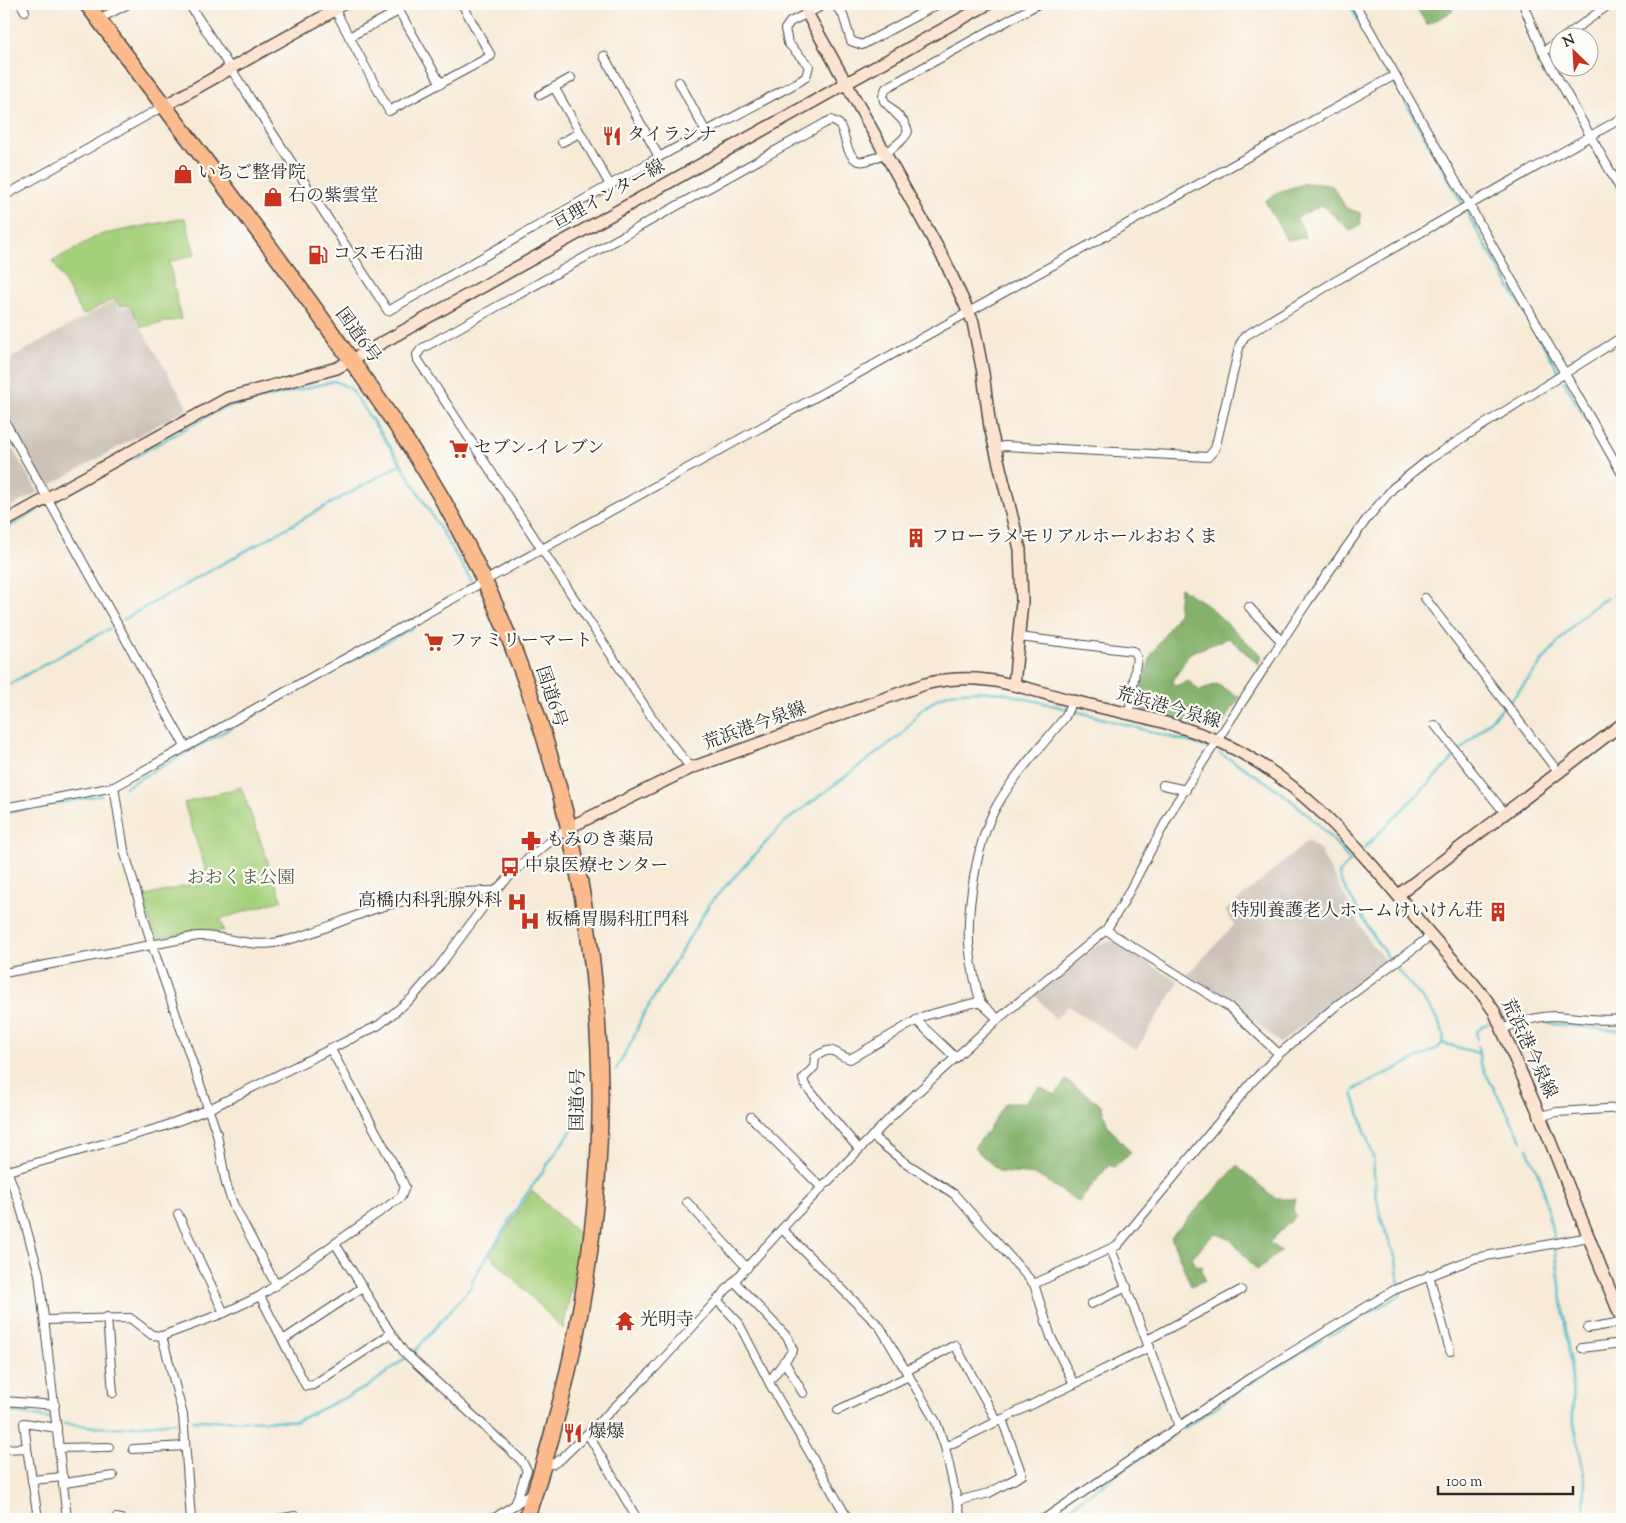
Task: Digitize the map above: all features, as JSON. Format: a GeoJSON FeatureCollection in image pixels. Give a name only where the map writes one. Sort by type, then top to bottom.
{"type":"FeatureCollection","features":[{"type":"Feature","properties":{"kind":"highway","name":"国道6号"},"geometry":{"type":"LineString","coordinates":[[87,4],[295,280],[384,404],[422,465],[453,519],[484,582],[520,665],[548,750],[568,828],[584,912],[591,961],[600,1085],[596,1187],[585,1279],[569,1364],[536,1491],[526,1519]]}},
{"type":"Feature","properties":{"kind":"main road","name":"亘理インター線"},"geometry":{"type":"LineString","coordinates":[[4,522],[228,398],[337,368],[988,4]]}},
{"type":"Feature","properties":{"kind":"main road"},"geometry":{"type":"LineString","coordinates":[[805,8],[945,261],[969,311],[976,334],[995,448],[1020,549],[1022,602],[1014,685]]}},
{"type":"Feature","properties":{"kind":"main road"},"geometry":{"type":"LineString","coordinates":[[164,106],[335,10]]}},
{"type":"Feature","properties":{"kind":"main road","name":"荒浜港今泉線"},"geometry":{"type":"LineString","coordinates":[[568,828],[691,768],[925,684],[964,677],[1014,685],[1178,727],[1218,741],[1259,762],[1311,802],[1398,895],[1485,998],[1502,1029],[1540,1116],[1622,1321]]}},
{"type":"Feature","properties":{"kind":"main road"},"geometry":{"type":"LineString","coordinates":[[1398,895],[1504,812],[1622,724]]}},
{"type":"Feature","properties":{"kind":"street"},"geometry":{"type":"LineString","coordinates":[[98,19],[128,4]]}},
{"type":"Feature","properties":{"kind":"street"},"geometry":{"type":"LineString","coordinates":[[189,4],[388,310],[659,157],[806,77],[809,66],[788,42],[785,33],[790,22],[805,8],[826,4]]}},
{"type":"Feature","properties":{"kind":"street"},"geometry":{"type":"LineString","coordinates":[[347,4],[335,10],[390,111],[491,56],[462,4]]}},
{"type":"Feature","properties":{"kind":"street"},"geometry":{"type":"LineString","coordinates":[[834,4],[843,15],[851,42],[862,45],[938,4]]}},
{"type":"Feature","properties":{"kind":"street"},"geometry":{"type":"LineString","coordinates":[[691,768],[659,728],[418,360],[417,354],[421,349],[627,232],[831,120],[840,124],[850,153],[857,161],[871,160],[902,142],[908,132],[904,122],[884,101],[883,96],[886,88],[1038,4]]}},
{"type":"Feature","properties":{"kind":"street"},"geometry":{"type":"LineString","coordinates":[[1355,4],[1622,474]]}},
{"type":"Feature","properties":{"kind":"street"},"geometry":{"type":"LineString","coordinates":[[1523,4],[1543,52],[1622,192]]}},
{"type":"Feature","properties":{"kind":"street"},"geometry":{"type":"LineString","coordinates":[[1577,28],[1610,4]]}},
{"type":"Feature","properties":{"kind":"street"},"geometry":{"type":"LineString","coordinates":[[349,38],[399,11],[441,84]]}},
{"type":"Feature","properties":{"kind":"street"},"geometry":{"type":"LineString","coordinates":[[1543,52],[1548,48]]}},
{"type":"Feature","properties":{"kind":"street"},"geometry":{"type":"LineString","coordinates":[[604,56],[659,157]]}},
{"type":"Feature","properties":{"kind":"street"},"geometry":{"type":"LineString","coordinates":[[4,808],[114,787],[1395,74]]}},
{"type":"Feature","properties":{"kind":"street"},"geometry":{"type":"LineString","coordinates":[[540,95],[571,78]]}},
{"type":"Feature","properties":{"kind":"street"},"geometry":{"type":"LineString","coordinates":[[679,82],[706,132]]}},
{"type":"Feature","properties":{"kind":"street"},"geometry":{"type":"LineString","coordinates":[[554,87],[610,186]]}},
{"type":"Feature","properties":{"kind":"street"},"geometry":{"type":"LineString","coordinates":[[4,196],[164,106]]}},
{"type":"Feature","properties":{"kind":"street"},"geometry":{"type":"LineString","coordinates":[[995,448],[1004,446],[1055,448],[1208,457],[1215,450],[1240,344],[1245,336],[1334,282],[1622,118]]}},
{"type":"Feature","properties":{"kind":"street"},"geometry":{"type":"LineString","coordinates":[[562,142],[580,133]]}},
{"type":"Feature","properties":{"kind":"street"},"geometry":{"type":"LineString","coordinates":[[543,1464],[554,1464],[561,1459],[655,1368],[822,1187],[872,1136],[998,1019],[1106,930],[1168,817],[1282,642],[1366,520],[1393,488],[1428,460],[1622,337]]}},
{"type":"Feature","properties":{"kind":"street"},"geometry":{"type":"LineString","coordinates":[[4,420],[185,746]]}},
{"type":"Feature","properties":{"kind":"street"},"geometry":{"type":"LineString","coordinates":[[1425,598],[1558,772]]}},
{"type":"Feature","properties":{"kind":"street"},"geometry":{"type":"LineString","coordinates":[[1249,607],[1282,642]]}},
{"type":"Feature","properties":{"kind":"street"},"geometry":{"type":"LineString","coordinates":[[1019,637],[1133,651],[1137,656],[1129,715]]}},
{"type":"Feature","properties":{"kind":"street"},"geometry":{"type":"LineString","coordinates":[[998,1019],[981,1004],[971,963],[969,942],[976,876],[987,827],[996,808],[1065,717],[1072,700]]}},
{"type":"Feature","properties":{"kind":"street"},"geometry":{"type":"LineString","coordinates":[[1435,725],[1504,812]]}},
{"type":"Feature","properties":{"kind":"street"},"geometry":{"type":"LineString","coordinates":[[1163,786],[1186,790]]}},
{"type":"Feature","properties":{"kind":"street"},"geometry":{"type":"LineString","coordinates":[[114,787],[124,850],[152,945],[217,1134],[226,1184],[233,1204],[276,1285]]}},
{"type":"Feature","properties":{"kind":"street"},"geometry":{"type":"LineString","coordinates":[[8,1171],[162,1127],[208,1109],[379,1025],[412,998],[438,968],[495,891],[526,860],[568,828]]}},
{"type":"Feature","properties":{"kind":"street"},"geometry":{"type":"LineString","coordinates":[[4,973],[212,935],[230,937],[248,944],[272,943],[293,938],[396,904],[469,892],[495,891]]}},
{"type":"Feature","properties":{"kind":"street"},"geometry":{"type":"LineString","coordinates":[[1106,930],[1229,1007],[1279,1054]]}},
{"type":"Feature","properties":{"kind":"street"},"geometry":{"type":"LineString","coordinates":[[1034,1284],[1118,1245],[1252,1082],[1279,1054],[1336,1006],[1432,935]]}},
{"type":"Feature","properties":{"kind":"street"},"geometry":{"type":"LineString","coordinates":[[859,1149],[808,1092],[803,1079],[814,1067],[815,1057],[826,1050],[837,1051],[850,1058],[916,1020],[962,1006],[981,1004]]}},
{"type":"Feature","properties":{"kind":"street"},"geometry":{"type":"LineString","coordinates":[[1502,1029],[1532,1018],[1554,1016],[1597,1021],[1622,1019]]}},
{"type":"Feature","properties":{"kind":"street"},"geometry":{"type":"LineString","coordinates":[[916,1020],[956,1058]]}},
{"type":"Feature","properties":{"kind":"street"},"geometry":{"type":"LineString","coordinates":[[45,1320],[107,1317],[130,1318],[152,1336],[162,1336],[260,1296],[336,1245],[401,1196],[405,1187],[330,1048]]}},
{"type":"Feature","properties":{"kind":"street"},"geometry":{"type":"LineString","coordinates":[[1540,1116],[1557,1112],[1622,1108]]}},
{"type":"Feature","properties":{"kind":"street"},"geometry":{"type":"LineString","coordinates":[[750,1117],[822,1187]]}},
{"type":"Feature","properties":{"kind":"street"},"geometry":{"type":"LineString","coordinates":[[872,1136],[903,1160],[954,1194],[1034,1284],[1051,1337],[1074,1384]]}},
{"type":"Feature","properties":{"kind":"street"},"geometry":{"type":"LineString","coordinates":[[4,1162],[32,1244],[39,1274],[67,1519]]}},
{"type":"Feature","properties":{"kind":"street"},"geometry":{"type":"LineString","coordinates":[[687,1202],[747,1268]]}},
{"type":"Feature","properties":{"kind":"street"},"geometry":{"type":"LineString","coordinates":[[178,1214],[224,1312]]}},
{"type":"Feature","properties":{"kind":"street"},"geometry":{"type":"LineString","coordinates":[[782,1230],[880,1327],[936,1422],[945,1447],[961,1519]]}},
{"type":"Feature","properties":{"kind":"street"},"geometry":{"type":"LineString","coordinates":[[1044,1519],[1178,1426],[1315,1337],[1394,1290],[1475,1258],[1589,1237]]}},
{"type":"Feature","properties":{"kind":"street"},"geometry":{"type":"LineString","coordinates":[[336,1245],[404,1352],[521,1460],[527,1470],[515,1504]]}},
{"type":"Feature","properties":{"kind":"street"},"geometry":{"type":"LineString","coordinates":[[1110,1250],[1127,1287],[1178,1420],[1178,1426]]}},
{"type":"Feature","properties":{"kind":"street"},"geometry":{"type":"LineString","coordinates":[[1429,1275],[1450,1351]]}},
{"type":"Feature","properties":{"kind":"street"},"geometry":{"type":"LineString","coordinates":[[735,1282],[788,1338],[792,1350],[769,1382]]}},
{"type":"Feature","properties":{"kind":"street"},"geometry":{"type":"LineString","coordinates":[[283,1340],[363,1287]]}},
{"type":"Feature","properties":{"kind":"street"},"geometry":{"type":"LineString","coordinates":[[1091,1304],[1127,1287]]}},
{"type":"Feature","properties":{"kind":"street"},"geometry":{"type":"LineString","coordinates":[[945,1447],[1074,1384],[1241,1290]]}},
{"type":"Feature","properties":{"kind":"street"},"geometry":{"type":"LineString","coordinates":[[260,1296],[306,1386],[313,1385],[386,1337],[390,1332]]}},
{"type":"Feature","properties":{"kind":"street"},"geometry":{"type":"LineString","coordinates":[[718,1300],[738,1322],[769,1382],[848,1519]]}},
{"type":"Feature","properties":{"kind":"street"},"geometry":{"type":"LineString","coordinates":[[107,1317],[113,1393]]}},
{"type":"Feature","properties":{"kind":"street"},"geometry":{"type":"LineString","coordinates":[[1588,1328],[1622,1321]]}},
{"type":"Feature","properties":{"kind":"street"},"geometry":{"type":"LineString","coordinates":[[162,1336],[183,1415],[191,1519]]}},
{"type":"Feature","properties":{"kind":"street"},"geometry":{"type":"LineString","coordinates":[[1582,1348],[1622,1343]]}},
{"type":"Feature","properties":{"kind":"street"},"geometry":{"type":"LineString","coordinates":[[838,1410],[908,1373],[955,1345],[1000,1420],[1022,1475],[989,1493],[957,1502]]}},
{"type":"Feature","properties":{"kind":"street"},"geometry":{"type":"LineString","coordinates":[[784,1361],[803,1393]]}},
{"type":"Feature","properties":{"kind":"street"},"geometry":{"type":"LineString","coordinates":[[4,1401],[55,1404]]}},
{"type":"Feature","properties":{"kind":"street"},"geometry":{"type":"LineString","coordinates":[[38,1518],[24,1423],[57,1428]]}},
{"type":"Feature","properties":{"kind":"street"},"geometry":{"type":"LineString","coordinates":[[588,1434],[638,1519]]}},
{"type":"Feature","properties":{"kind":"street"},"geometry":{"type":"LineString","coordinates":[[133,1449],[185,1446]]}},
{"type":"Feature","properties":{"kind":"street"},"geometry":{"type":"LineString","coordinates":[[4,1449],[28,1448]]}},
{"type":"Feature","properties":{"kind":"street"},"geometry":{"type":"LineString","coordinates":[[60,1448],[109,1448]]}},
{"type":"Feature","properties":{"kind":"street"},"geometry":{"type":"LineString","coordinates":[[32,1480],[63,1480],[113,1476]]}},
{"type":"Feature","properties":{"kind":"street"},"geometry":{"type":"LineString","coordinates":[[493,1519],[536,1491]]}},
{"type":"Feature","properties":{"kind":"street"},"geometry":{"type":"LineString","coordinates":[[278,1519],[295,1516]]}},
{"type":"Feature","properties":{"kind":"shaded area"},"geometry":{"type":"Polygon","coordinates":[[[115,300],[118,309],[129,307],[188,408],[47,487],[4,411],[4,362],[115,300]]]}},
{"type":"Feature","properties":{"kind":"shaded area"},"geometry":{"type":"Polygon","coordinates":[[[4,435],[38,492],[4,511],[4,435]]]}},
{"type":"Feature","properties":{"kind":"shaded area"},"geometry":{"type":"Polygon","coordinates":[[[1308,841],[1319,849],[1369,941],[1386,961],[1280,1043],[1229,999],[1187,975],[1235,924],[1225,911],[1308,841]]]}},
{"type":"Feature","properties":{"kind":"shaded area"},"geometry":{"type":"Polygon","coordinates":[[[1112,941],[1179,982],[1136,1050],[1068,1006],[1055,1019],[1035,995],[1099,944],[1112,941]]]}},
{"type":"Feature","properties":{"kind":"green space"},"geometry":{"type":"Polygon","coordinates":[[[1414,4],[1449,4],[1453,11],[1427,25],[1414,4]]]}},
{"type":"Feature","properties":{"kind":"green space"},"geometry":{"type":"Polygon","coordinates":[[[1306,183],[1332,185],[1346,208],[1360,213],[1361,225],[1351,231],[1322,205],[1296,218],[1302,226],[1305,238],[1287,240],[1265,201],[1281,191],[1306,183]]]}},
{"type":"Feature","properties":{"kind":"green space"},"geometry":{"type":"Polygon","coordinates":[[[185,218],[195,255],[169,262],[181,319],[142,327],[129,305],[119,306],[115,298],[83,315],[53,261],[99,235],[185,218]]]}},
{"type":"Feature","properties":{"kind":"green space"},"geometry":{"type":"Polygon","coordinates":[[[1180,588],[1206,604],[1262,656],[1258,664],[1229,638],[1190,653],[1172,682],[1175,686],[1189,681],[1200,691],[1216,684],[1240,697],[1219,728],[1202,727],[1135,708],[1151,656],[1178,614],[1180,588]]]}},
{"type":"Feature","properties":{"kind":"green space","name":"おおくま公園"},"geometry":{"type":"Polygon","coordinates":[[[241,787],[282,900],[220,919],[224,931],[201,930],[156,938],[142,897],[209,880],[184,803],[241,787]]]}},
{"type":"Feature","properties":{"kind":"green space"},"geometry":{"type":"Polygon","coordinates":[[[1066,1080],[1101,1105],[1108,1126],[1131,1153],[1114,1167],[1109,1165],[1079,1202],[1037,1175],[1000,1172],[974,1148],[989,1129],[1005,1103],[1024,1103],[1039,1087],[1055,1095],[1066,1080]]]}},
{"type":"Feature","properties":{"kind":"green space"},"geometry":{"type":"Polygon","coordinates":[[[1237,1166],[1276,1199],[1295,1199],[1293,1210],[1296,1216],[1269,1243],[1281,1251],[1257,1270],[1231,1240],[1215,1233],[1192,1257],[1196,1267],[1201,1266],[1205,1280],[1191,1286],[1171,1237],[1237,1166]]]}},
{"type":"Feature","properties":{"kind":"green space"},"geometry":{"type":"Polygon","coordinates":[[[532,1191],[582,1237],[563,1329],[490,1255],[532,1191]]]}},
{"type":"Feature","properties":{"kind":"waterway"},"geometry":{"type":"LineString","coordinates":[[1349,4],[1388,72]]}},
{"type":"Feature","properties":{"kind":"waterway"},"geometry":{"type":"LineString","coordinates":[[1393,80],[1462,203]]}},
{"type":"Feature","properties":{"kind":"waterway"},"geometry":{"type":"LineString","coordinates":[[1467,213],[1558,370]]}},
{"type":"Feature","properties":{"kind":"waterway"},"geometry":{"type":"LineString","coordinates":[[116,467],[221,409],[335,381],[351,389],[399,460],[472,582]]}},
{"type":"Feature","properties":{"kind":"waterway"},"geometry":{"type":"LineString","coordinates":[[1564,381],[1585,418]]}},
{"type":"Feature","properties":{"kind":"waterway"},"geometry":{"type":"LineString","coordinates":[[1600,445],[1622,484]]}},
{"type":"Feature","properties":{"kind":"waterway"},"geometry":{"type":"LineString","coordinates":[[124,619],[401,464]]}},
{"type":"Feature","properties":{"kind":"waterway"},"geometry":{"type":"LineString","coordinates":[[4,530],[37,511]]}},
{"type":"Feature","properties":{"kind":"waterway"},"geometry":{"type":"LineString","coordinates":[[1613,595],[1622,590]]}},
{"type":"Feature","properties":{"kind":"waterway"},"geometry":{"type":"LineString","coordinates":[[1510,701],[1568,631],[1581,618],[1607,598]]}},
{"type":"Feature","properties":{"kind":"waterway"},"geometry":{"type":"LineString","coordinates":[[294,692],[414,627]]}},
{"type":"Feature","properties":{"kind":"waterway"},"geometry":{"type":"LineString","coordinates":[[4,687],[110,628]]}},
{"type":"Feature","properties":{"kind":"waterway"},"geometry":{"type":"LineString","coordinates":[[615,1071],[632,1041],[642,1017],[710,903],[785,822],[902,734],[921,710],[938,698],[950,693],[974,691],[1003,693],[1064,708]]}},
{"type":"Feature","properties":{"kind":"waterway"},"geometry":{"type":"LineString","coordinates":[[125,787],[281,700]]}},
{"type":"Feature","properties":{"kind":"waterway"},"geometry":{"type":"LineString","coordinates":[[1460,751],[1504,706]]}},
{"type":"Feature","properties":{"kind":"waterway"},"geometry":{"type":"LineString","coordinates":[[1072,710],[1207,747]]}},
{"type":"Feature","properties":{"kind":"waterway"},"geometry":{"type":"LineString","coordinates":[[1219,753],[1274,787],[1306,813],[1350,861]]}},
{"type":"Feature","properties":{"kind":"waterway"},"geometry":{"type":"LineString","coordinates":[[1364,848],[1455,757]]}},
{"type":"Feature","properties":{"kind":"waterway"},"geometry":{"type":"LineString","coordinates":[[4,813],[101,795]]}},
{"type":"Feature","properties":{"kind":"waterway"},"geometry":{"type":"LineString","coordinates":[[1351,860],[1339,874],[1341,881],[1375,939],[1390,960]]}},
{"type":"Feature","properties":{"kind":"waterway"},"geometry":{"type":"LineString","coordinates":[[1355,1089],[1438,1048],[1443,1041],[1443,1033],[1435,1016],[1396,968]]}},
{"type":"Feature","properties":{"kind":"waterway"},"geometry":{"type":"LineString","coordinates":[[1503,1013],[1511,1010],[1526,1013]]}},
{"type":"Feature","properties":{"kind":"waterway"},"geometry":{"type":"LineString","coordinates":[[1546,1021],[1553,1024],[1622,1031]]}},
{"type":"Feature","properties":{"kind":"waterway"},"geometry":{"type":"LineString","coordinates":[[1477,1039],[1476,1032],[1488,1023]]}},
{"type":"Feature","properties":{"kind":"waterway"},"geometry":{"type":"LineString","coordinates":[[1442,1043],[1478,1053]]}},
{"type":"Feature","properties":{"kind":"waterway"},"geometry":{"type":"LineString","coordinates":[[1478,1046],[1480,1063],[1522,1140]]}},
{"type":"Feature","properties":{"kind":"waterway"},"geometry":{"type":"LineString","coordinates":[[1353,1093],[1373,1157],[1375,1190],[1381,1218],[1396,1260],[1399,1284]]}},
{"type":"Feature","properties":{"kind":"waterway"},"geometry":{"type":"LineString","coordinates":[[414,1352],[471,1287],[473,1279],[522,1201],[588,1107]]}},
{"type":"Feature","properties":{"kind":"waterway"},"geometry":{"type":"LineString","coordinates":[[1527,1148],[1541,1180],[1554,1239]]}},
{"type":"Feature","properties":{"kind":"waterway"},"geometry":{"type":"LineString","coordinates":[[1555,1247],[1572,1377],[1573,1417],[1585,1480],[1584,1519]]}},
{"type":"Feature","properties":{"kind":"waterway"},"geometry":{"type":"LineString","coordinates":[[1329,1336],[1399,1296],[1401,1292]]}},
{"type":"Feature","properties":{"kind":"waterway"},"geometry":{"type":"LineString","coordinates":[[1183,1429],[1248,1385],[1322,1340]]}},
{"type":"Feature","properties":{"kind":"waterway"},"geometry":{"type":"LineString","coordinates":[[193,1420],[296,1421],[369,1386],[407,1357]]}},
{"type":"Feature","properties":{"kind":"waterway"},"geometry":{"type":"LineString","coordinates":[[4,1410],[50,1419]]}},
{"type":"Feature","properties":{"kind":"waterway"},"geometry":{"type":"LineString","coordinates":[[64,1424],[111,1428],[176,1422]]}},
{"type":"Feature","properties":{"kind":"waterway"},"geometry":{"type":"LineString","coordinates":[[1053,1519],[1172,1436]]}},
{"type":"Feature","properties":{"kind":"place","name":"タイランナ"},"geometry":{"type":"Point","coordinates":[612,136]}},
{"type":"Feature","properties":{"kind":"place","name":"いちご整骨院"},"geometry":{"type":"Point","coordinates":[183,174]}},
{"type":"Feature","properties":{"kind":"place","name":"石の紫雲堂"},"geometry":{"type":"Point","coordinates":[273,197]}},
{"type":"Feature","properties":{"kind":"place","name":"コスモ石油"},"geometry":{"type":"Point","coordinates":[318,255]}},
{"type":"Feature","properties":{"kind":"place","name":"セブン-イレブン"},"geometry":{"type":"Point","coordinates":[459,449]}},
{"type":"Feature","properties":{"kind":"place","name":"フローラメモリアルホールおおくま"},"geometry":{"type":"Point","coordinates":[916,538]}},
{"type":"Feature","properties":{"kind":"place","name":"ファミリーマート"},"geometry":{"type":"Point","coordinates":[434,642]}},
{"type":"Feature","properties":{"kind":"place","name":"もみのき薬局"},"geometry":{"type":"Point","coordinates":[531,841]}},
{"type":"Feature","properties":{"kind":"place","name":"中泉医療センター"},"geometry":{"type":"Point","coordinates":[510,867]}},
{"type":"Feature","properties":{"kind":"place","name":"高橋内科乳腺外科"},"geometry":{"type":"Point","coordinates":[517,902]}},
{"type":"Feature","properties":{"kind":"place","name":"特別養護老人ホームけいけん荘"},"geometry":{"type":"Point","coordinates":[1498,912]}},
{"type":"Feature","properties":{"kind":"place","name":"板橋胃腸科肛門科"},"geometry":{"type":"Point","coordinates":[530,921]}},
{"type":"Feature","properties":{"kind":"place","name":"光明寺"},"geometry":{"type":"Point","coordinates":[625,1321]}},
{"type":"Feature","properties":{"kind":"place","name":"爆爆"},"geometry":{"type":"Point","coordinates":[573,1433]}}]}
